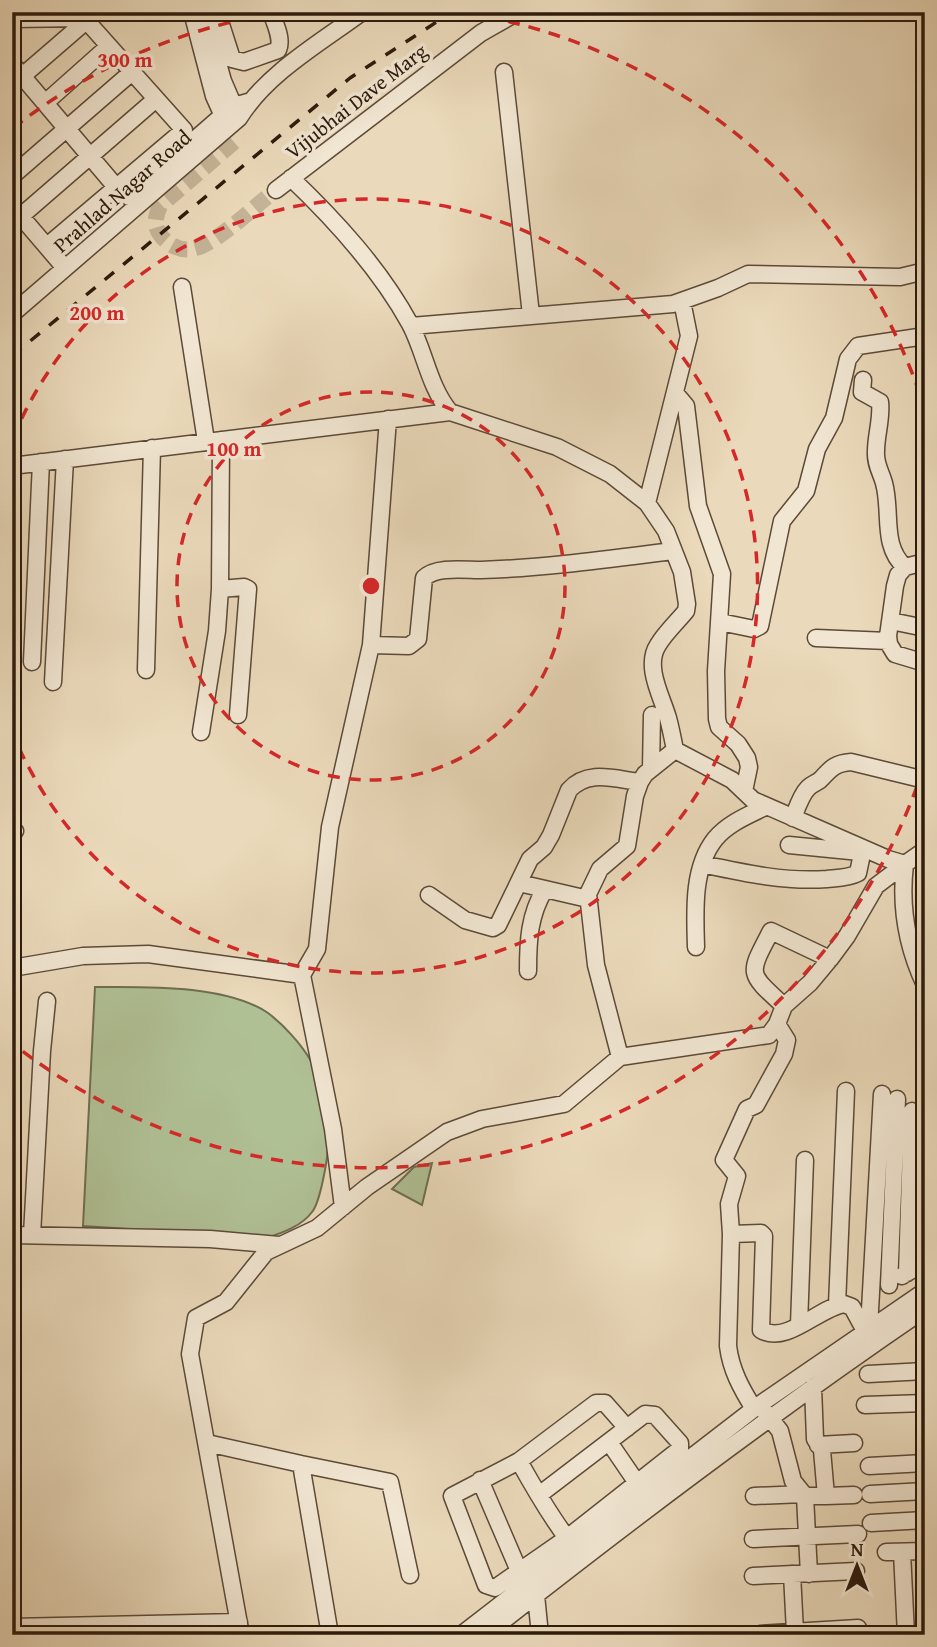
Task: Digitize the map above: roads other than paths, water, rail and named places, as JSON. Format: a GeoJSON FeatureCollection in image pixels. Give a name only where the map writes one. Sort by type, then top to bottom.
{"type":"FeatureCollection","features":[{"type":"Feature","properties":{"kind":"street"},"geometry":{"type":"LineString","coordinates":[[192,12],[214,96],[234,119]]}},
{"type":"Feature","properties":{"kind":"street"},"geometry":{"type":"LineString","coordinates":[[204,12],[234,119]]}},
{"type":"Feature","properties":{"kind":"street"},"geometry":{"type":"LineString","coordinates":[[217,12],[232,59],[244,62],[280,47],[281,42],[271,12]]}},
{"type":"Feature","properties":{"kind":"street","name":"Prahlad Nagar Road"},"geometry":{"type":"LineString","coordinates":[[12,301],[61,264],[234,119],[289,66],[362,12]]}},
{"type":"Feature","properties":{"kind":"street","name":"Vijubhai Dave Marg"},"geometry":{"type":"LineString","coordinates":[[276,190],[481,33],[518,12]]}},
{"type":"Feature","properties":{"kind":"street"},"geometry":{"type":"LineString","coordinates":[[12,19],[84,19],[184,130],[47,246]]}},
{"type":"Feature","properties":{"kind":"street"},"geometry":{"type":"LineString","coordinates":[[86,21],[16,75],[45,103],[116,187]]}},
{"type":"Feature","properties":{"kind":"street"},"geometry":{"type":"LineString","coordinates":[[45,103],[109,46]]}},
{"type":"Feature","properties":{"kind":"street"},"geometry":{"type":"LineString","coordinates":[[12,176],[132,72]]}},
{"type":"Feature","properties":{"kind":"street"},"geometry":{"type":"LineString","coordinates":[[505,72],[531,315]]}},
{"type":"Feature","properties":{"kind":"street"},"geometry":{"type":"LineString","coordinates":[[61,264],[17,211],[92,157],[156,99]]}},
{"type":"Feature","properties":{"kind":"street"},"geometry":{"type":"LineString","coordinates":[[291,178],[330,215],[384,282],[411,326],[440,400],[450,412]]}},
{"type":"Feature","properties":{"kind":"street","name":"Prahlad Nagar Road"},"geometry":{"type":"LineString","coordinates":[[12,314],[61,264]]}},
{"type":"Feature","properties":{"kind":"street"},"geometry":{"type":"LineString","coordinates":[[411,326],[673,304],[748,274],[900,277],[925,271]]}},
{"type":"Feature","properties":{"kind":"street"},"geometry":{"type":"LineString","coordinates":[[182,287],[213,441],[220,589],[217,631],[201,732]]}},
{"type":"Feature","properties":{"kind":"street"},"geometry":{"type":"LineString","coordinates":[[647,503],[689,336],[682,301]]}},
{"type":"Feature","properties":{"kind":"street"},"geometry":{"type":"LineString","coordinates":[[720,622],[754,629],[760,626],[782,521],[806,491],[817,449],[834,418],[852,352],[858,346],[925,336]]}},
{"type":"Feature","properties":{"kind":"street"},"geometry":{"type":"LineString","coordinates":[[863,380],[862,392],[880,402],[876,458],[884,484],[892,550],[897,560],[905,567]]}},
{"type":"Feature","properties":{"kind":"street"},"geometry":{"type":"LineString","coordinates":[[674,393],[686,406],[698,506],[722,574],[716,671],[717,719],[719,727],[738,744],[747,758],[744,791]]}},
{"type":"Feature","properties":{"kind":"street"},"geometry":{"type":"LineString","coordinates":[[12,466],[450,412],[557,447],[610,474],[647,503],[666,531],[682,572],[686,611],[656,646],[653,668],[675,750],[732,779],[753,800],[863,850],[905,864]]}},
{"type":"Feature","properties":{"kind":"street"},"geometry":{"type":"LineString","coordinates":[[343,1207],[333,1129],[302,975],[317,949],[330,827],[371,645],[388,419]]}},
{"type":"Feature","properties":{"kind":"street"},"geometry":{"type":"LineString","coordinates":[[146,670],[152,448]]}},
{"type":"Feature","properties":{"kind":"street"},"geometry":{"type":"LineString","coordinates":[[53,682],[65,459]]}},
{"type":"Feature","properties":{"kind":"street"},"geometry":{"type":"LineString","coordinates":[[32,663],[41,463]]}},
{"type":"Feature","properties":{"kind":"street"},"geometry":{"type":"LineString","coordinates":[[371,645],[409,646],[418,639],[424,578],[428,573],[548,566],[673,551]]}},
{"type":"Feature","properties":{"kind":"street"},"geometry":{"type":"LineString","coordinates":[[925,562],[905,567],[898,575],[888,641],[895,654],[925,663]]}},
{"type":"Feature","properties":{"kind":"street"},"geometry":{"type":"LineString","coordinates":[[220,589],[248,589],[238,715]]}},
{"type":"Feature","properties":{"kind":"street"},"geometry":{"type":"LineString","coordinates":[[891,621],[925,628]]}},
{"type":"Feature","properties":{"kind":"street"},"geometry":{"type":"LineString","coordinates":[[816,638],[888,641]]}},
{"type":"Feature","properties":{"kind":"street"},"geometry":{"type":"LineString","coordinates":[[652,715],[652,769]]}},
{"type":"Feature","properties":{"kind":"street"},"geometry":{"type":"LineString","coordinates":[[620,1057],[596,965],[588,899],[590,886],[600,869],[627,846],[635,796],[640,782],[675,750]]}},
{"type":"Feature","properties":{"kind":"street"},"geometry":{"type":"LineString","coordinates":[[793,818],[811,785],[820,781],[829,769],[843,763],[850,762],[925,780]]}},
{"type":"Feature","properties":{"kind":"street"},"geometry":{"type":"LineString","coordinates":[[429,895],[465,920],[493,928],[498,925],[530,859],[547,842],[574,784],[583,778],[594,776],[640,782]]}},
{"type":"Feature","properties":{"kind":"street"},"geometry":{"type":"LineString","coordinates":[[696,947],[695,913],[702,864],[716,838],[741,819],[767,806]]}},
{"type":"Feature","properties":{"kind":"street"},"geometry":{"type":"LineString","coordinates":[[789,845],[863,850]]}},
{"type":"Feature","properties":{"kind":"street"},"geometry":{"type":"LineString","coordinates":[[702,864],[799,881],[856,874],[863,850]]}},
{"type":"Feature","properties":{"kind":"street"},"geometry":{"type":"LineString","coordinates":[[12,1627],[240,1629],[190,1354],[196,1318],[226,1302],[266,1252],[317,1228],[367,1187],[447,1132],[482,1119],[564,1104],[620,1057],[769,1035],[784,1006],[810,982],[847,936],[876,886],[925,850]]}},
{"type":"Feature","properties":{"kind":"street"},"geometry":{"type":"LineString","coordinates":[[905,864],[902,888],[905,915],[914,957],[925,985]]}},
{"type":"Feature","properties":{"kind":"street"},"geometry":{"type":"LineString","coordinates":[[519,883],[588,899]]}},
{"type":"Feature","properties":{"kind":"street"},"geometry":{"type":"LineString","coordinates":[[528,971],[528,935],[545,889]]}},
{"type":"Feature","properties":{"kind":"street"},"geometry":{"type":"LineString","coordinates":[[784,1006],[758,982],[753,972],[754,963],[771,931],[830,959]]}},
{"type":"Feature","properties":{"kind":"street"},"geometry":{"type":"LineString","coordinates":[[12,968],[83,956],[148,954],[302,975]]}},
{"type":"Feature","properties":{"kind":"street"},"geometry":{"type":"LineString","coordinates":[[32,1235],[47,1001]]}},
{"type":"Feature","properties":{"kind":"street"},"geometry":{"type":"LineString","coordinates":[[777,1024],[787,1040],[784,1054],[756,1105],[747,1109],[724,1158],[737,1176],[729,1203],[732,1234],[728,1334],[730,1363],[741,1389],[779,1432],[793,1481],[805,1495],[807,1536],[794,1632]]}},
{"type":"Feature","properties":{"kind":"street"},"geometry":{"type":"LineString","coordinates":[[837,1305],[846,1091]]}},
{"type":"Feature","properties":{"kind":"street"},"geometry":{"type":"LineString","coordinates":[[867,1329],[889,1097],[889,1285]]}},
{"type":"Feature","properties":{"kind":"street"},"geometry":{"type":"LineString","coordinates":[[907,1273],[912,1111]]}},
{"type":"Feature","properties":{"kind":"street"},"geometry":{"type":"LineString","coordinates":[[799,1325],[805,1160]]}},
{"type":"Feature","properties":{"kind":"street"},"geometry":{"type":"LineString","coordinates":[[871,1296],[924,1262],[925,1206]]}},
{"type":"Feature","properties":{"kind":"street"},"geometry":{"type":"LineString","coordinates":[[732,1234],[761,1233],[764,1236],[761,1331],[775,1335],[844,1304],[852,1307],[867,1329]]}},
{"type":"Feature","properties":{"kind":"street"},"geometry":{"type":"LineString","coordinates":[[12,1235],[210,1239],[282,1245]]}},
{"type":"Feature","properties":{"kind":"street"},"geometry":{"type":"LineString","coordinates":[[627,1428],[605,1403],[596,1403],[519,1461],[453,1493],[452,1498],[486,1585],[495,1588],[570,1542],[867,1329],[925,1291]]}},
{"type":"Feature","properties":{"kind":"street"},"geometry":{"type":"LineString","coordinates":[[485,1635],[813,1387],[925,1309]]}},
{"type":"Feature","properties":{"kind":"street"},"geometry":{"type":"LineString","coordinates":[[868,1374],[925,1371]]}},
{"type":"Feature","properties":{"kind":"street"},"geometry":{"type":"LineString","coordinates":[[813,1387],[816,1439],[822,1450],[826,1496]]}},
{"type":"Feature","properties":{"kind":"street"},"geometry":{"type":"LineString","coordinates":[[865,1405],[925,1402]]}},
{"type":"Feature","properties":{"kind":"street"},"geometry":{"type":"LineString","coordinates":[[461,1635],[637,1483],[680,1450],[680,1443],[655,1415],[649,1413],[539,1495]]}},
{"type":"Feature","properties":{"kind":"street"},"geometry":{"type":"LineString","coordinates":[[609,1441],[637,1483]]}},
{"type":"Feature","properties":{"kind":"street"},"geometry":{"type":"LineString","coordinates":[[207,1443],[390,1482],[410,1575]]}},
{"type":"Feature","properties":{"kind":"street"},"geometry":{"type":"LineString","coordinates":[[818,1444],[854,1443]]}},
{"type":"Feature","properties":{"kind":"street"},"geometry":{"type":"LineString","coordinates":[[519,1461],[570,1542]]}},
{"type":"Feature","properties":{"kind":"street"},"geometry":{"type":"LineString","coordinates":[[869,1465],[925,1463]]}},
{"type":"Feature","properties":{"kind":"street"},"geometry":{"type":"LineString","coordinates":[[301,1464],[330,1635]]}},
{"type":"Feature","properties":{"kind":"street"},"geometry":{"type":"LineString","coordinates":[[480,1480],[519,1572]]}},
{"type":"Feature","properties":{"kind":"street"},"geometry":{"type":"LineString","coordinates":[[754,1496],[826,1496],[925,1491]]}},
{"type":"Feature","properties":{"kind":"street"},"geometry":{"type":"LineString","coordinates":[[871,1522],[925,1520]]}},
{"type":"Feature","properties":{"kind":"street"},"geometry":{"type":"LineString","coordinates":[[753,1539],[858,1534]]}},
{"type":"Feature","properties":{"kind":"street"},"geometry":{"type":"LineString","coordinates":[[906,1635],[894,1552],[925,1551]]}},
{"type":"Feature","properties":{"kind":"street"},"geometry":{"type":"LineString","coordinates":[[753,1576],[856,1572]]}},
{"type":"Feature","properties":{"kind":"street"},"geometry":{"type":"LineString","coordinates":[[536,1595],[541,1635]]}},
{"type":"Feature","properties":{"kind":"street"},"geometry":{"type":"LineString","coordinates":[[760,1634],[858,1628]]}},
{"type":"Feature","properties":{"kind":"tunnel"},"geometry":{"type":"LineString","coordinates":[[234,142],[160,206],[156,222],[162,237],[169,244],[182,249],[205,245],[276,190]]}},
{"type":"Feature","properties":{"kind":"railway"},"geometry":{"type":"LineString","coordinates":[[12,356],[350,78],[452,12]]}}]}
